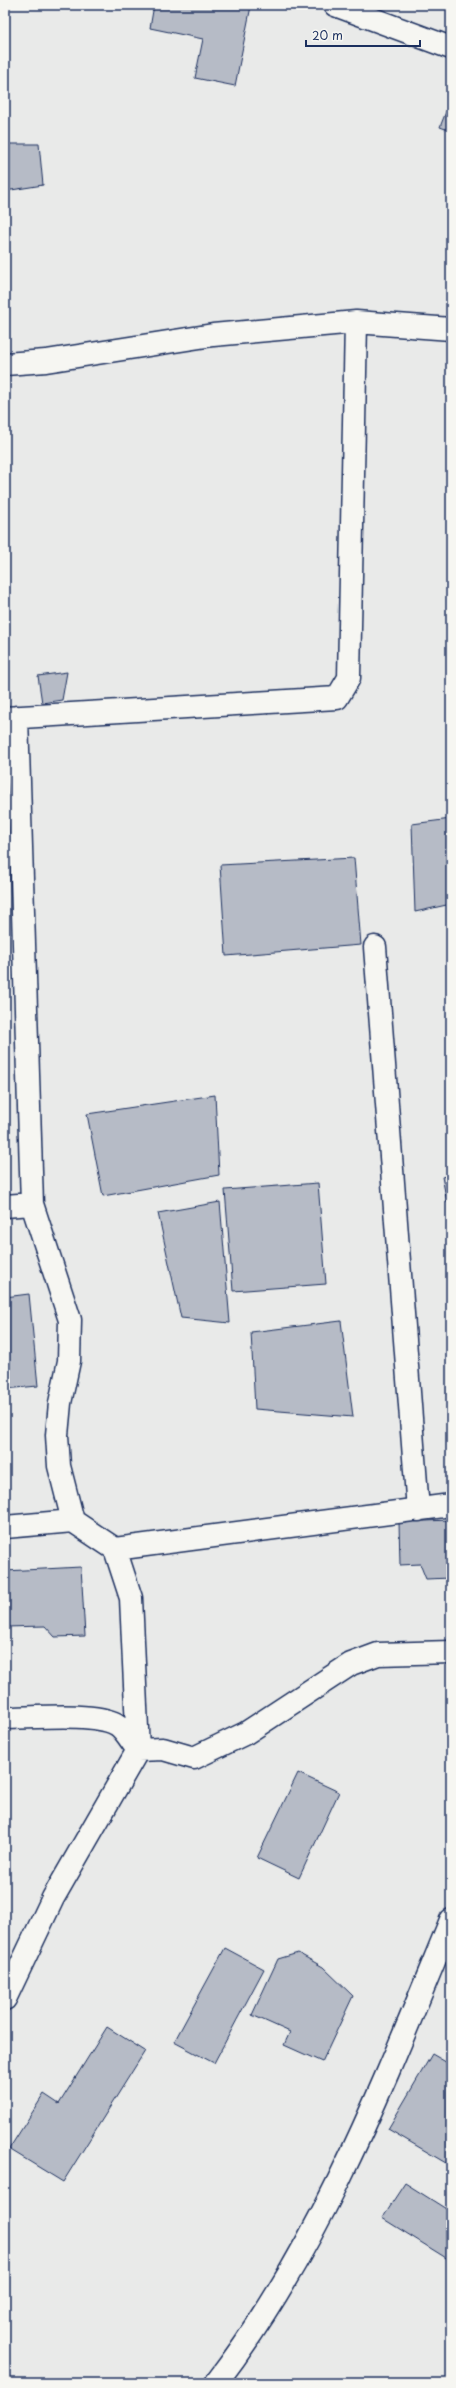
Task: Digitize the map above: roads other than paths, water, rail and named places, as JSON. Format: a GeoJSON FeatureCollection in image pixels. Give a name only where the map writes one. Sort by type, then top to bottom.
{"type":"FeatureCollection","features":[{"type":"Feature","properties":{"kind":"street"},"geometry":{"type":"LineString","coordinates":[[335,5],[451,48]]}},
{"type":"Feature","properties":{"kind":"street"},"geometry":{"type":"LineString","coordinates":[[73,1521],[59,1466],[57,1435],[60,1403],[70,1361],[70,1320],[32,1204],[11,718],[337,698],[349,678],[356,322]]}},
{"type":"Feature","properties":{"kind":"street"},"geometry":{"type":"LineString","coordinates":[[5,364],[46,361],[213,335],[356,322],[451,329]]}},
{"type":"Feature","properties":{"kind":"street"},"geometry":{"type":"LineString","coordinates":[[375,947],[418,1510]]}},
{"type":"Feature","properties":{"kind":"street"},"geometry":{"type":"LineString","coordinates":[[5,1206],[32,1204]]}},
{"type":"Feature","properties":{"kind":"street"},"geometry":{"type":"LineString","coordinates":[[114,1549],[451,1505]]}},
{"type":"Feature","properties":{"kind":"street"},"geometry":{"type":"LineString","coordinates":[[5,1527],[73,1521],[114,1549],[131,1598],[138,1750],[54,1898],[5,1999]]}},
{"type":"Feature","properties":{"kind":"street"},"geometry":{"type":"LineString","coordinates":[[138,1750],[163,1749],[194,1758],[246,1733],[351,1664],[378,1654],[451,1652]]}},
{"type":"Feature","properties":{"kind":"street"},"geometry":{"type":"LineString","coordinates":[[5,1718],[90,1718],[107,1721],[118,1724],[138,1750]]}},
{"type":"Feature","properties":{"kind":"street"},"geometry":{"type":"LineString","coordinates":[[216,2383],[291,2274],[373,2111],[451,1920]]}}]}
